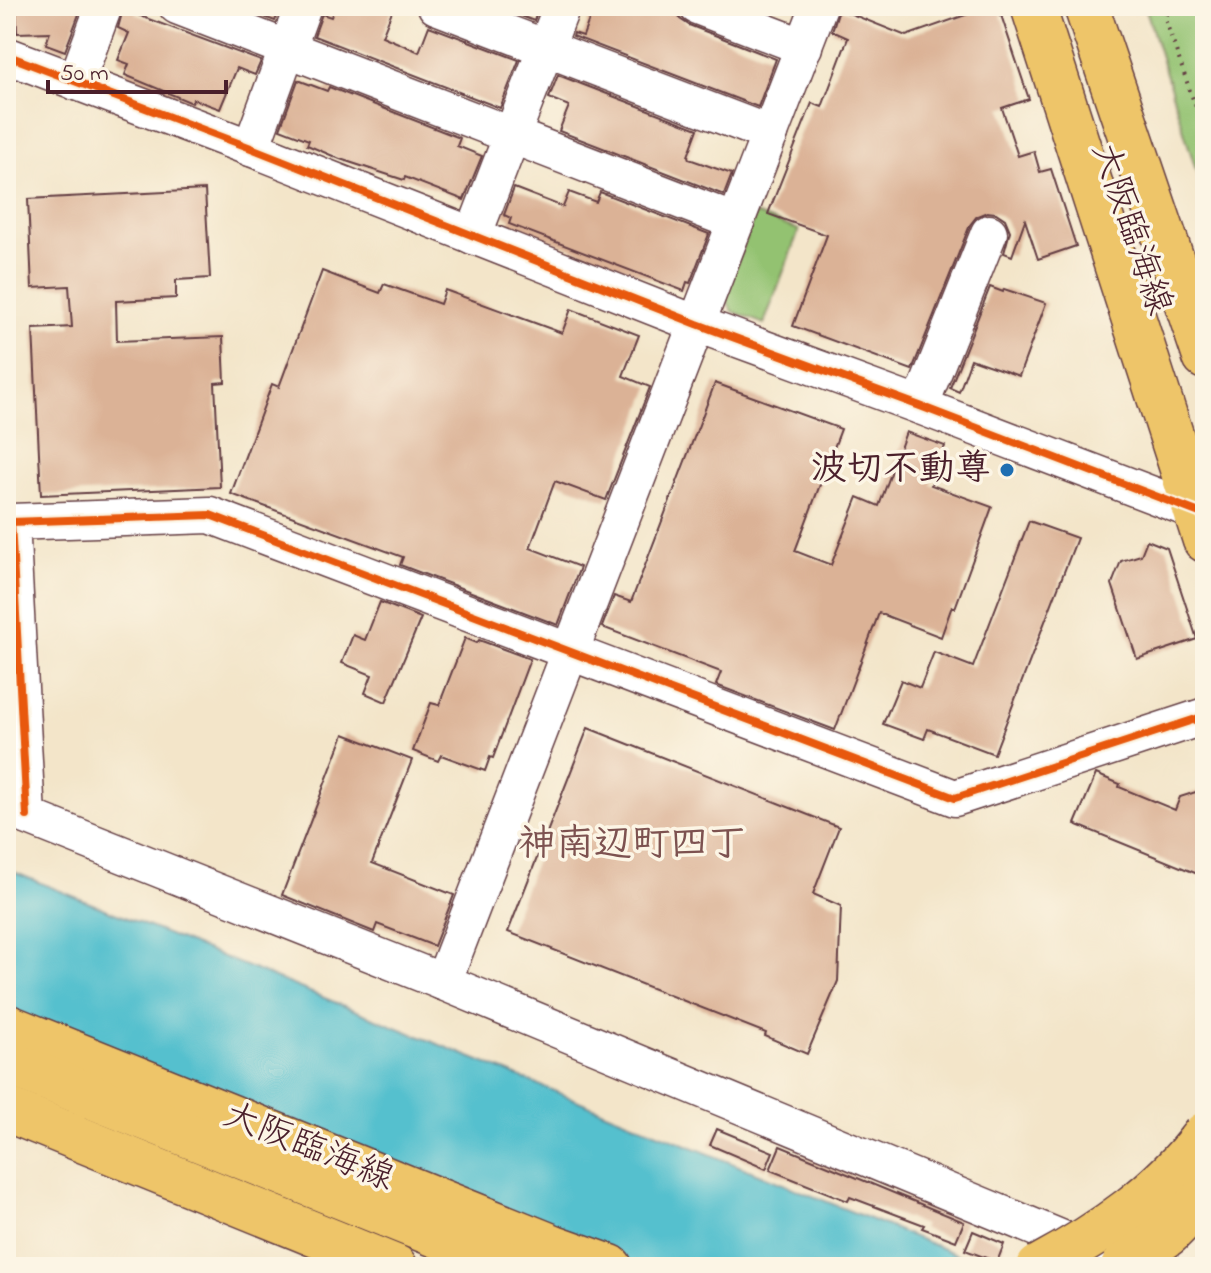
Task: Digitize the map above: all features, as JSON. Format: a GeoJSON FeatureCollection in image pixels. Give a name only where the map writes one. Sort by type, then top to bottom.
{"type":"FeatureCollection","features":[{"type":"Feature","properties":{"kind":"main road"},"geometry":{"type":"LineString","coordinates":[[1033,6],[1201,522]]}},
{"type":"Feature","properties":{"kind":"main road","name":"大阪臨海線"},"geometry":{"type":"LineString","coordinates":[[1053,6],[1184,302],[1205,453]]}},
{"type":"Feature","properties":{"kind":"main road","name":"大阪臨海線"},"geometry":{"type":"LineString","coordinates":[[1086,6],[1205,357]]}},
{"type":"Feature","properties":{"kind":"main road"},"geometry":{"type":"LineString","coordinates":[[1111,6],[1184,302]]}},
{"type":"Feature","properties":{"kind":"main road","name":"大阪臨海線"},"geometry":{"type":"LineString","coordinates":[[6,1026],[610,1267]]}},
{"type":"Feature","properties":{"kind":"main road","name":"大阪臨海線"},"geometry":{"type":"LineString","coordinates":[[6,1062],[516,1267]]}},
{"type":"Feature","properties":{"kind":"main road"},"geometry":{"type":"LineString","coordinates":[[6,1082],[476,1267]]}},
{"type":"Feature","properties":{"kind":"main road"},"geometry":{"type":"LineString","coordinates":[[6,1109],[395,1267]]}},
{"type":"Feature","properties":{"kind":"main road"},"geometry":{"type":"LineString","coordinates":[[1039,1267],[1086,1241],[1124,1214],[1161,1183],[1205,1134]]}},
{"type":"Feature","properties":{"kind":"main road"},"geometry":{"type":"LineString","coordinates":[[1123,1267],[1169,1233],[1205,1197]]}},
{"type":"Feature","properties":{"kind":"street"},"geometry":{"type":"LineString","coordinates":[[76,82],[104,6]]}},
{"type":"Feature","properties":{"kind":"street"},"geometry":{"type":"LineString","coordinates":[[177,6],[736,222]]}},
{"type":"Feature","properties":{"kind":"street"},"geometry":{"type":"LineString","coordinates":[[251,148],[303,6]]}},
{"type":"Feature","properties":{"kind":"street"},"geometry":{"type":"LineString","coordinates":[[436,6],[770,134]]}},
{"type":"Feature","properties":{"kind":"street"},"geometry":{"type":"LineString","coordinates":[[473,236],[562,6]]}},
{"type":"Feature","properties":{"kind":"street"},"geometry":{"type":"LineString","coordinates":[[697,6],[804,47]]}},
{"type":"Feature","properties":{"kind":"street"},"geometry":{"type":"LineString","coordinates":[[443,982],[819,6]]}},
{"type":"Feature","properties":{"kind":"street"},"geometry":{"type":"LineString","coordinates":[[6,55],[697,324],[920,406],[1201,522]]}},
{"type":"Feature","properties":{"kind":"street"},"geometry":{"type":"LineString","coordinates":[[920,406],[990,256]]}},
{"type":"Feature","properties":{"kind":"street"},"geometry":{"type":"LineString","coordinates":[[1130,1267],[443,982],[16,812],[11,522],[210,515],[955,798],[1205,716]]}},
{"type":"Feature","properties":{"kind":"path"},"geometry":{"type":"LineString","coordinates":[[1170,6],[1165,19],[1195,105],[1205,109]]}},
{"type":"Feature","properties":{"kind":"green space"},"geometry":{"type":"Polygon","coordinates":[[[1145,6],[1205,6],[1205,199],[1145,6]]]}},
{"type":"Feature","properties":{"kind":"green space"},"geometry":{"type":"Polygon","coordinates":[[[755,214],[799,230],[764,324],[732,311],[725,296],[755,214]]]}},
{"type":"Feature","properties":{"kind":"water"},"geometry":{"type":"Polygon","coordinates":[[[6,869],[988,1267],[547,1267],[6,1046],[6,869]]]}},
{"type":"Feature","properties":{"kind":"building"},"geometry":{"type":"Polygon","coordinates":[[[16,6],[82,6],[65,51],[46,44],[50,32],[17,33],[16,6]]]}},
{"type":"Feature","properties":{"kind":"building"},"geometry":{"type":"Polygon","coordinates":[[[124,6],[138,6],[135,14],[261,61],[255,75],[237,68],[220,109],[193,99],[192,103],[125,75],[129,64],[118,60],[129,33],[118,28],[124,6]]]}},
{"type":"Feature","properties":{"kind":"building"},"geometry":{"type":"Polygon","coordinates":[[[235,6],[281,6],[275,21],[235,6]]]}},
{"type":"Feature","properties":{"kind":"building"},"geometry":{"type":"Polygon","coordinates":[[[335,6],[394,6],[382,36],[419,52],[429,26],[519,60],[500,108],[314,36],[322,14],[331,17],[335,6]]]}},
{"type":"Feature","properties":{"kind":"building"},"geometry":{"type":"Polygon","coordinates":[[[495,6],[539,6],[534,21],[495,6]]]}},
{"type":"Feature","properties":{"kind":"building"},"geometry":{"type":"Polygon","coordinates":[[[594,6],[676,6],[680,19],[689,25],[776,59],[758,107],[573,36],[574,33],[583,36],[594,6]]]}},
{"type":"Feature","properties":{"kind":"building"},"geometry":{"type":"Polygon","coordinates":[[[998,6],[1029,99],[1002,108],[1018,156],[1034,151],[1040,172],[1051,169],[1076,246],[1038,259],[1025,220],[1012,256],[1004,253],[1010,231],[1005,219],[987,212],[977,216],[970,225],[912,370],[793,326],[827,235],[768,214],[812,103],[822,107],[848,38],[832,31],[839,9],[906,36],[998,6]]]}},
{"type":"Feature","properties":{"kind":"building"},"geometry":{"type":"Polygon","coordinates":[[[558,75],[698,129],[689,159],[732,174],[724,195],[559,131],[569,106],[549,98],[558,75]]]}},
{"type":"Feature","properties":{"kind":"building"},"geometry":{"type":"Polygon","coordinates":[[[298,80],[327,91],[329,87],[460,138],[457,146],[482,156],[464,200],[405,177],[404,180],[340,159],[307,145],[309,140],[280,129],[298,80]]]}},
{"type":"Feature","properties":{"kind":"building"},"geometry":{"type":"Polygon","coordinates":[[[514,188],[563,207],[569,192],[596,202],[600,192],[709,234],[684,291],[509,224],[511,218],[504,215],[514,188]]]}},
{"type":"Feature","properties":{"kind":"building"},"geometry":{"type":"Polygon","coordinates":[[[205,190],[210,278],[176,280],[176,298],[116,301],[117,341],[223,337],[225,382],[215,383],[220,487],[41,495],[33,329],[72,327],[69,286],[32,288],[28,199],[205,190]]]}},
{"type":"Feature","properties":{"kind":"building"},"geometry":{"type":"Polygon","coordinates":[[[322,271],[380,293],[384,284],[440,304],[445,290],[562,333],[571,309],[639,335],[623,376],[650,387],[606,500],[555,481],[530,548],[580,567],[558,625],[400,565],[403,557],[231,494],[272,384],[279,387],[322,271]]]}},
{"type":"Feature","properties":{"kind":"building"},"geometry":{"type":"Polygon","coordinates":[[[990,287],[1046,303],[1019,376],[971,359],[959,392],[950,388],[990,287]]]}},
{"type":"Feature","properties":{"kind":"building"},"geometry":{"type":"Polygon","coordinates":[[[715,383],[841,429],[795,551],[831,565],[858,497],[879,506],[906,432],[945,446],[931,485],[992,507],[955,608],[952,606],[941,637],[879,613],[835,730],[716,685],[721,672],[602,627],[614,596],[631,602],[715,383]]]}},
{"type":"Feature","properties":{"kind":"building"},"geometry":{"type":"Polygon","coordinates":[[[1029,521],[1077,538],[994,754],[928,729],[924,739],[883,724],[901,680],[920,688],[934,652],[973,667],[1029,521]]]}},
{"type":"Feature","properties":{"kind":"building"},"geometry":{"type":"Polygon","coordinates":[[[1147,540],[1167,548],[1197,639],[1137,659],[1112,584],[1121,561],[1141,555],[1147,540]]]}},
{"type":"Feature","properties":{"kind":"building"},"geometry":{"type":"Polygon","coordinates":[[[380,602],[421,618],[386,702],[365,693],[372,675],[342,663],[353,635],[365,640],[380,602]]]}},
{"type":"Feature","properties":{"kind":"building"},"geometry":{"type":"Polygon","coordinates":[[[465,638],[477,643],[479,640],[530,659],[493,758],[490,757],[485,771],[441,755],[438,761],[413,751],[431,703],[439,705],[465,638]]]}},
{"type":"Feature","properties":{"kind":"building"},"geometry":{"type":"Polygon","coordinates":[[[588,728],[839,827],[813,894],[841,906],[838,981],[807,1054],[765,1036],[766,1033],[508,932],[588,728]]]}},
{"type":"Feature","properties":{"kind":"building"},"geometry":{"type":"Polygon","coordinates":[[[344,734],[412,760],[372,863],[454,895],[434,946],[377,924],[374,932],[282,895],[344,734]]]}},
{"type":"Feature","properties":{"kind":"building"},"geometry":{"type":"Polygon","coordinates":[[[1096,774],[1175,810],[1180,797],[1205,789],[1205,877],[1075,824],[1096,774]]]}},
{"type":"Feature","properties":{"kind":"building"},"geometry":{"type":"Polygon","coordinates":[[[717,1129],[773,1152],[766,1169],[710,1145],[717,1129]]]}},
{"type":"Feature","properties":{"kind":"building"},"geometry":{"type":"Polygon","coordinates":[[[780,1146],[964,1222],[956,1241],[922,1228],[924,1225],[850,1197],[848,1201],[770,1170],[780,1146]]]}},
{"type":"Feature","properties":{"kind":"building"},"geometry":{"type":"Polygon","coordinates":[[[973,1231],[1004,1244],[997,1262],[965,1250],[973,1231]]]}},
{"type":"Feature","properties":{"kind":"cycle path"},"geometry":{"type":"LineString","coordinates":[[6,55],[697,324],[1205,515]]}},
{"type":"Feature","properties":{"kind":"cycle path"},"geometry":{"type":"LineString","coordinates":[[27,816],[11,522],[210,515],[955,798],[1205,716]]}},
{"type":"Feature","properties":{"kind":"place","name":"波切不動尊"},"geometry":{"type":"Point","coordinates":[1007,470]}},
{"type":"Feature","properties":{"kind":"district","name":"神南辺町四丁"},"geometry":{"type":"Point","coordinates":[632,846]}}]}
